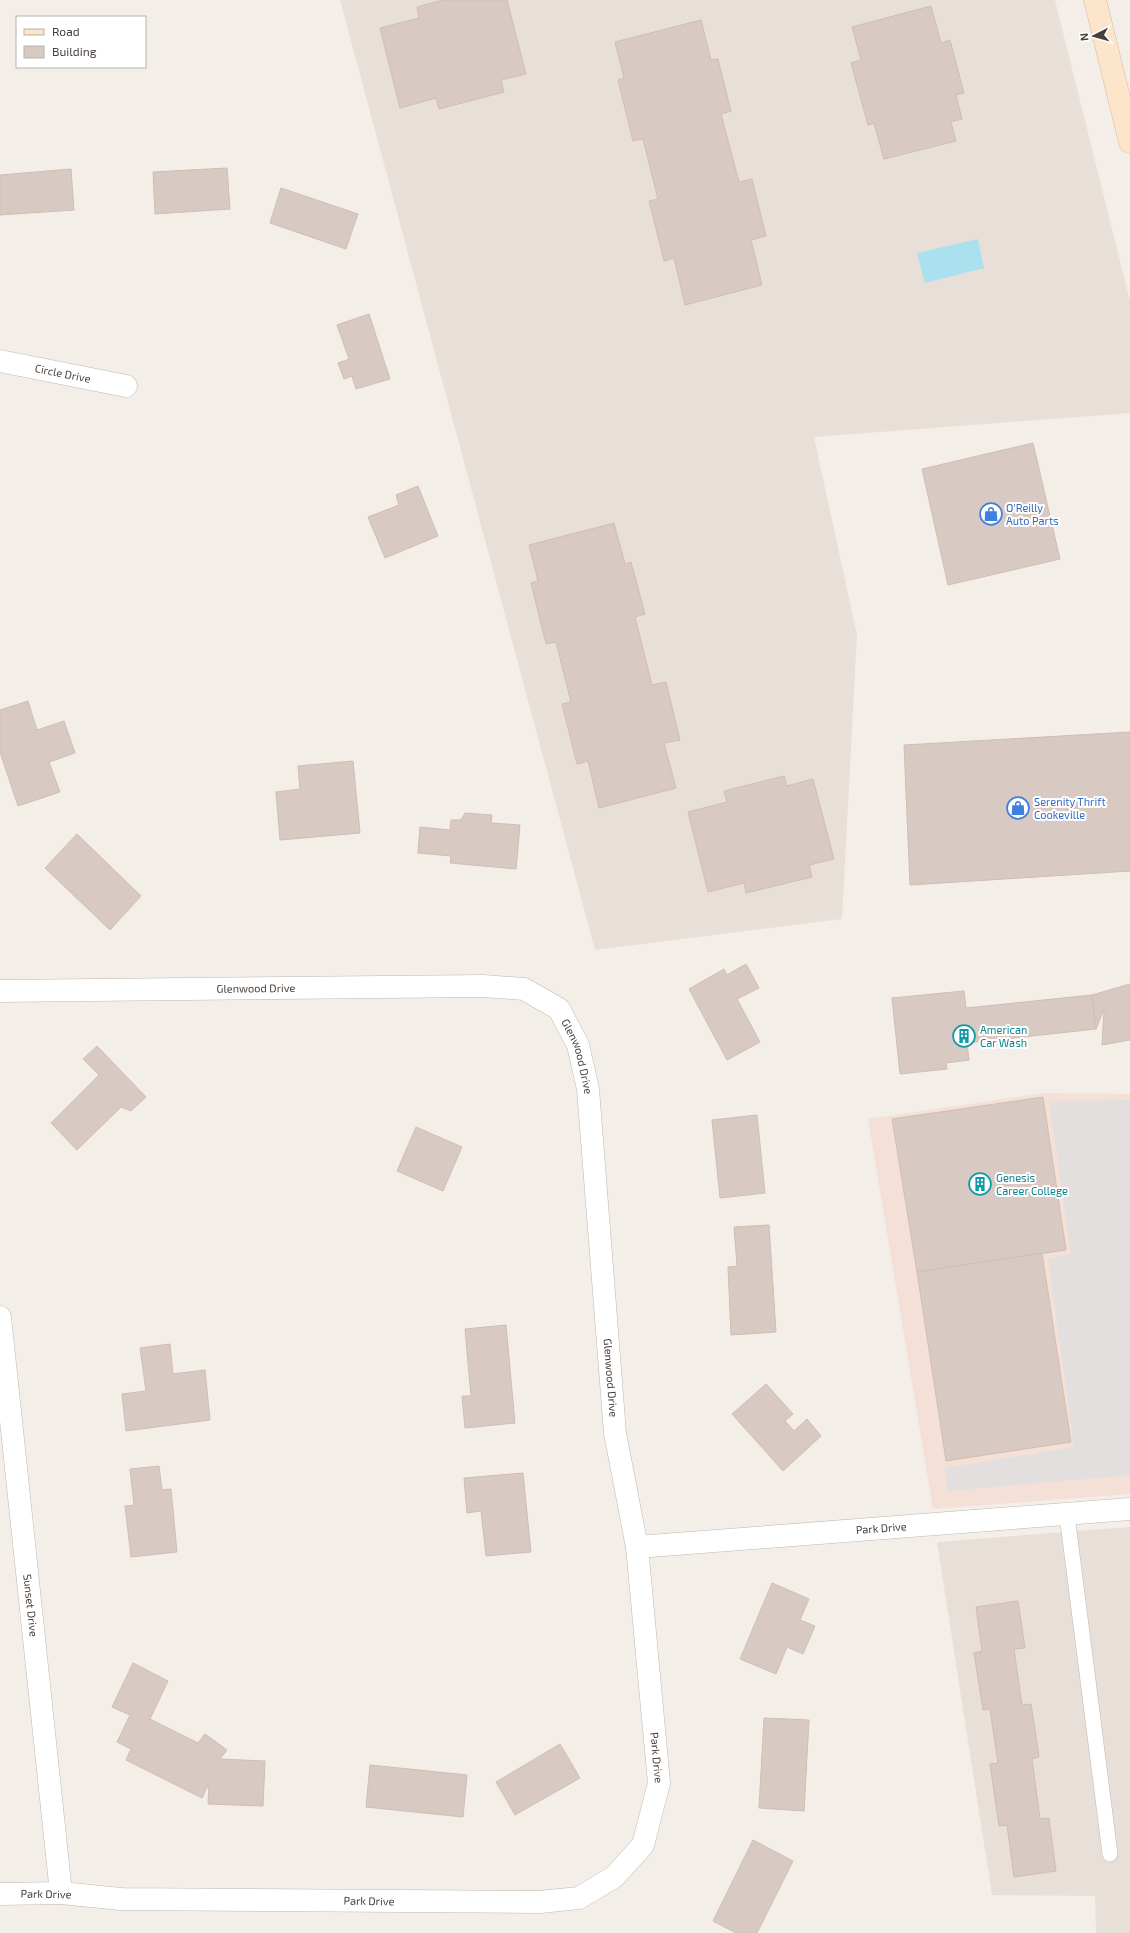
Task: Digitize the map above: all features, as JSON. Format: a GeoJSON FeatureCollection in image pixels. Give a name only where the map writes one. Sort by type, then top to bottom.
{"type":"FeatureCollection","features":[{"type":"Feature","properties":{"kind":"main road"},"geometry":{"type":"LineString","coordinates":[[1095,0],[1130,142]]}},
{"type":"Feature","properties":{"kind":"street","name":"Circle Drive"},"geometry":{"type":"LineString","coordinates":[[0,361],[126,386]]}},
{"type":"Feature","properties":{"kind":"street","name":"Glenwood Drive"},"geometry":{"type":"LineString","coordinates":[[0,992],[483,986],[524,989],[559,1009],[578,1045],[588,1089],[615,1433],[637,1547]]}},
{"type":"Feature","properties":{"kind":"street","name":"Sunset Drive"},"geometry":{"type":"LineString","coordinates":[[0,1317],[61,1893]]}},
{"type":"Feature","properties":{"kind":"street","name":"Park Drive"},"geometry":{"type":"LineString","coordinates":[[0,1894],[61,1893],[121,1899],[540,1902],[579,1898],[614,1877],[643,1845],[659,1783],[637,1547],[1130,1509]]}},
{"type":"Feature","properties":{"kind":"lane"},"geometry":{"type":"LineString","coordinates":[[1067,1515],[1110,1854]]}},
{"type":"Feature","properties":{"kind":"shaded area"},"geometry":{"type":"Polygon","coordinates":[[[340,0],[1055,0],[1130,301],[1130,413],[814,437],[857,635],[842,919],[595,950],[340,0]]]}},
{"type":"Feature","properties":{"kind":"shaded area"},"geometry":{"type":"Polygon","coordinates":[[[1044,1093],[1130,1094],[1130,1494],[933,1509],[868,1119],[1044,1093]]]}},
{"type":"Feature","properties":{"kind":"shaded area"},"geometry":{"type":"Polygon","coordinates":[[[1130,1100],[1130,1475],[948,1491],[945,1468],[1074,1447],[1048,1258],[1071,1254],[1049,1101],[1130,1100]]]}},
{"type":"Feature","properties":{"kind":"shaded area"},"geometry":{"type":"Polygon","coordinates":[[[1130,1527],[1130,1933],[1096,1933],[1095,1896],[992,1895],[937,1542],[1130,1527]]]}},
{"type":"Feature","properties":{"kind":"water"},"geometry":{"type":"Polygon","coordinates":[[[978,239],[984,268],[925,283],[917,253],[978,239]]]}},
{"type":"Feature","properties":{"kind":"building"},"geometry":{"type":"Polygon","coordinates":[[[443,0],[507,0],[526,74],[501,80],[504,92],[439,109],[436,98],[400,108],[380,28],[419,18],[417,7],[443,0]]]}},
{"type":"Feature","properties":{"kind":"building"},"geometry":{"type":"Polygon","coordinates":[[[931,6],[941,43],[950,40],[964,93],[956,95],[962,119],[951,122],[956,141],[884,159],[874,123],[868,125],[851,63],[861,60],[852,27],[931,6]]]}},
{"type":"Feature","properties":{"kind":"building"},"geometry":{"type":"Polygon","coordinates":[[[701,20],[711,60],[718,59],[731,111],[721,114],[739,182],[752,179],[766,236],[751,240],[762,285],[685,305],[674,258],[664,261],[649,201],[658,199],[643,139],[633,141],[618,80],[624,78],[615,42],[701,20]]]}},
{"type":"Feature","properties":{"kind":"building"},"geometry":{"type":"Polygon","coordinates":[[[227,168],[230,209],[155,214],[153,172],[227,168]]]}},
{"type":"Feature","properties":{"kind":"building"},"geometry":{"type":"Polygon","coordinates":[[[71,169],[74,210],[0,215],[0,175],[71,169]]]}},
{"type":"Feature","properties":{"kind":"building"},"geometry":{"type":"Polygon","coordinates":[[[281,188],[358,214],[346,249],[270,223],[281,188]]]}},
{"type":"Feature","properties":{"kind":"building"},"geometry":{"type":"Polygon","coordinates":[[[369,314],[390,379],[356,389],[352,376],[344,379],[338,363],[349,359],[337,325],[369,314]]]}},
{"type":"Feature","properties":{"kind":"building","name":"O'Reilly Auto Parts"},"geometry":{"type":"Polygon","coordinates":[[[1033,443],[1060,559],[948,585],[922,469],[1033,443]]]}},
{"type":"Feature","properties":{"kind":"building"},"geometry":{"type":"Polygon","coordinates":[[[418,486],[438,536],[385,558],[368,517],[399,505],[396,495],[418,486]]]}},
{"type":"Feature","properties":{"kind":"building"},"geometry":{"type":"Polygon","coordinates":[[[614,523],[625,564],[631,562],[645,614],[635,617],[652,685],[666,682],[680,740],[664,743],[676,788],[599,808],[588,761],[577,764],[562,704],[571,702],[556,642],[546,644],[531,583],[538,581],[529,545],[614,523]]]}},
{"type":"Feature","properties":{"kind":"building"},"geometry":{"type":"Polygon","coordinates":[[[28,701],[37,730],[64,721],[75,753],[49,762],[60,792],[18,806],[0,752],[0,710],[28,701]]]}},
{"type":"Feature","properties":{"kind":"building","name":"Serenity Thrift Cookeville"},"geometry":{"type":"Polygon","coordinates":[[[1130,732],[1130,871],[910,885],[904,745],[1130,732]]]}},
{"type":"Feature","properties":{"kind":"building"},"geometry":{"type":"Polygon","coordinates":[[[353,761],[360,833],[280,840],[276,792],[300,789],[298,766],[353,761]]]}},
{"type":"Feature","properties":{"kind":"building"},"geometry":{"type":"Polygon","coordinates":[[[784,776],[787,786],[813,779],[834,859],[809,865],[812,877],[746,893],[744,883],[708,892],[688,812],[727,802],[724,791],[784,776]]]}},
{"type":"Feature","properties":{"kind":"building"},"geometry":{"type":"Polygon","coordinates":[[[465,813],[492,815],[491,823],[520,825],[516,869],[450,863],[451,856],[418,853],[420,827],[450,830],[451,820],[461,820],[465,813]]]}},
{"type":"Feature","properties":{"kind":"building"},"geometry":{"type":"Polygon","coordinates":[[[77,834],[141,896],[110,930],[45,868],[77,834]]]}},
{"type":"Feature","properties":{"kind":"building"},"geometry":{"type":"Polygon","coordinates":[[[746,964],[759,988],[737,999],[760,1042],[727,1060],[689,989],[724,969],[727,975],[746,964]]]}},
{"type":"Feature","properties":{"kind":"building"},"geometry":{"type":"Polygon","coordinates":[[[1130,984],[1130,1040],[1102,1045],[1104,1009],[1096,1029],[1092,995],[1130,984]]]}},
{"type":"Feature","properties":{"kind":"building","name":"American Car Wash"},"geometry":{"type":"Polygon","coordinates":[[[964,991],[966,1008],[1092,995],[1096,1029],[967,1043],[969,1060],[946,1063],[947,1069],[900,1074],[892,998],[964,991]]]}},
{"type":"Feature","properties":{"kind":"building"},"geometry":{"type":"Polygon","coordinates":[[[97,1046],[146,1097],[131,1111],[121,1107],[77,1150],[51,1123],[99,1075],[83,1059],[97,1046]]]}},
{"type":"Feature","properties":{"kind":"building","name":"Genesis Career College"},"geometry":{"type":"Polygon","coordinates":[[[1043,1097],[1066,1250],[917,1272],[892,1119],[1043,1097]]]}},
{"type":"Feature","properties":{"kind":"building"},"geometry":{"type":"Polygon","coordinates":[[[757,1115],[765,1193],[720,1198],[712,1120],[757,1115]]]}},
{"type":"Feature","properties":{"kind":"building"},"geometry":{"type":"Polygon","coordinates":[[[416,1127],[462,1147],[443,1191],[397,1171],[416,1127]]]}},
{"type":"Feature","properties":{"kind":"building"},"geometry":{"type":"Polygon","coordinates":[[[769,1225],[776,1332],[731,1335],[728,1267],[737,1266],[734,1227],[769,1225]]]}},
{"type":"Feature","properties":{"kind":"building"},"geometry":{"type":"Polygon","coordinates":[[[1042,1253],[1071,1442],[946,1461],[917,1272],[1042,1253]]]}},
{"type":"Feature","properties":{"kind":"building"},"geometry":{"type":"Polygon","coordinates":[[[506,1325],[515,1423],[465,1428],[462,1396],[471,1396],[465,1329],[506,1325]]]}},
{"type":"Feature","properties":{"kind":"building"},"geometry":{"type":"Polygon","coordinates":[[[170,1344],[173,1374],[205,1370],[210,1420],[126,1431],[122,1394],[146,1391],[140,1348],[170,1344]]]}},
{"type":"Feature","properties":{"kind":"building"},"geometry":{"type":"Polygon","coordinates":[[[766,1384],[793,1414],[785,1421],[794,1431],[807,1419],[821,1436],[783,1471],[732,1414],[766,1384]]]}},
{"type":"Feature","properties":{"kind":"building"},"geometry":{"type":"Polygon","coordinates":[[[159,1466],[162,1490],[171,1489],[177,1552],[131,1557],[125,1506],[134,1505],[130,1469],[159,1466]]]}},
{"type":"Feature","properties":{"kind":"building"},"geometry":{"type":"Polygon","coordinates":[[[523,1473],[531,1552],[486,1556],[481,1511],[467,1513],[464,1478],[523,1473]]]}},
{"type":"Feature","properties":{"kind":"building"},"geometry":{"type":"Polygon","coordinates":[[[772,1583],[809,1599],[800,1620],[815,1626],[803,1654],[787,1647],[776,1674],[740,1659],[772,1583]]]}},
{"type":"Feature","properties":{"kind":"building"},"geometry":{"type":"Polygon","coordinates":[[[1018,1601],[1025,1648],[1014,1649],[1022,1705],[1031,1704],[1039,1757],[1032,1759],[1040,1819],[1049,1818],[1056,1871],[1014,1877],[1007,1825],[999,1826],[990,1764],[998,1763],[990,1709],[983,1710],[974,1653],[982,1651],[976,1607],[1018,1601]]]}},
{"type":"Feature","properties":{"kind":"building"},"geometry":{"type":"Polygon","coordinates":[[[133,1663],[168,1681],[150,1719],[198,1743],[205,1734],[227,1750],[220,1759],[265,1761],[263,1806],[208,1804],[209,1783],[202,1798],[126,1760],[131,1749],[117,1742],[130,1715],[112,1707],[133,1663]]]}},
{"type":"Feature","properties":{"kind":"building"},"geometry":{"type":"Polygon","coordinates":[[[764,1718],[809,1720],[804,1811],[759,1808],[764,1718]]]}},
{"type":"Feature","properties":{"kind":"building"},"geometry":{"type":"Polygon","coordinates":[[[560,1744],[580,1778],[515,1815],[496,1782],[560,1744]]]}},
{"type":"Feature","properties":{"kind":"building"},"geometry":{"type":"Polygon","coordinates":[[[370,1765],[467,1775],[463,1817],[366,1807],[370,1765]]]}},
{"type":"Feature","properties":{"kind":"building"},"geometry":{"type":"Polygon","coordinates":[[[753,1840],[793,1861],[757,1933],[736,1933],[713,1921],[753,1840]]]}},
{"type":"Feature","properties":{"kind":"place","name":"O'Reilly Auto Parts"},"geometry":{"type":"Point","coordinates":[991,514]}},
{"type":"Feature","properties":{"kind":"place","name":"Serenity Thrift Cookeville"},"geometry":{"type":"Point","coordinates":[1018,808]}},
{"type":"Feature","properties":{"kind":"place","name":"American Car Wash"},"geometry":{"type":"Point","coordinates":[964,1036]}},
{"type":"Feature","properties":{"kind":"place","name":"Genesis Career College"},"geometry":{"type":"Point","coordinates":[980,1184]}}]}
